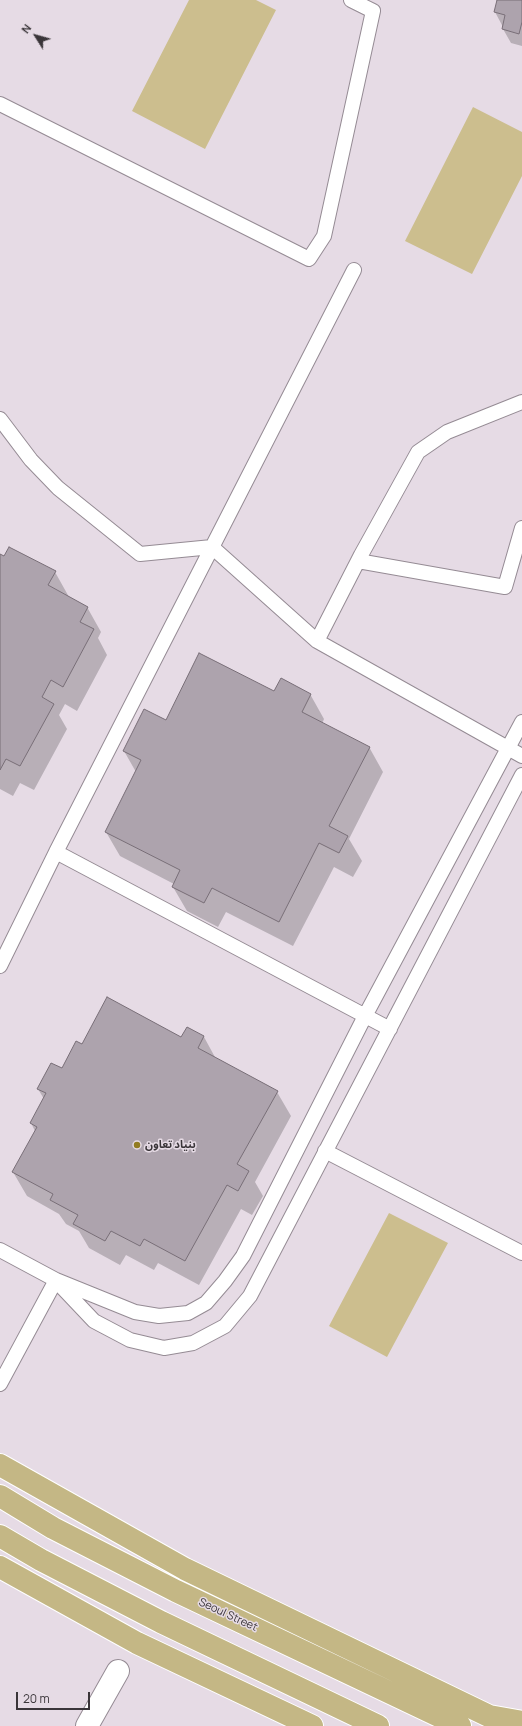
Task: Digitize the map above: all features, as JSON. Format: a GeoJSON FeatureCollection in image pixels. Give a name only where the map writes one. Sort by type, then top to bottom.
{"type":"FeatureCollection","features":[{"type":"Feature","properties":{"kind":"main road"},"geometry":{"type":"LineString","coordinates":[[0,1465],[185,1568],[509,1726]]}},
{"type":"Feature","properties":{"kind":"main road","name":"Seoul Street"},"geometry":{"type":"LineString","coordinates":[[0,1496],[53,1528],[176,1591],[460,1726]]}},
{"type":"Feature","properties":{"kind":"main road"},"geometry":{"type":"LineString","coordinates":[[0,1536],[41,1560],[161,1622],[378,1726]]}},
{"type":"Feature","properties":{"kind":"main road"},"geometry":{"type":"LineString","coordinates":[[0,1567],[137,1643],[312,1726]]}},
{"type":"Feature","properties":{"kind":"main road"},"geometry":{"type":"LineString","coordinates":[[489,1716],[522,1722]]}},
{"type":"Feature","properties":{"kind":"street"},"geometry":{"type":"LineString","coordinates":[[87,1726],[118,1671]]}},
{"type":"Feature","properties":{"kind":"lane"},"geometry":{"type":"LineString","coordinates":[[0,104],[309,259],[324,236],[373,5],[351,0]]}},
{"type":"Feature","properties":{"kind":"lane"},"geometry":{"type":"LineString","coordinates":[[0,966],[56,852],[354,270]]}},
{"type":"Feature","properties":{"kind":"lane"},"geometry":{"type":"LineString","coordinates":[[317,641],[358,561],[418,452],[447,432],[522,402]]}},
{"type":"Feature","properties":{"kind":"lane"},"geometry":{"type":"LineString","coordinates":[[0,419],[31,460],[58,488],[140,554],[212,547],[317,641],[522,756]]}},
{"type":"Feature","properties":{"kind":"lane"},"geometry":{"type":"LineString","coordinates":[[358,561],[505,587],[522,528]]}},
{"type":"Feature","properties":{"kind":"lane"},"geometry":{"type":"LineString","coordinates":[[0,1250],[56,1280],[136,1312],[158,1316],[188,1313],[206,1303],[225,1281],[243,1256],[365,1016],[522,722]]}},
{"type":"Feature","properties":{"kind":"lane"},"geometry":{"type":"LineString","coordinates":[[56,1280],[94,1321],[130,1340],[164,1348],[193,1343],[225,1326],[250,1296],[522,775]]}},
{"type":"Feature","properties":{"kind":"lane"},"geometry":{"type":"LineString","coordinates":[[56,852],[390,1029]]}},
{"type":"Feature","properties":{"kind":"lane"},"geometry":{"type":"LineString","coordinates":[[325,1151],[522,1253]]}},
{"type":"Feature","properties":{"kind":"lane"},"geometry":{"type":"LineString","coordinates":[[0,1384],[56,1280]]}},
{"type":"Feature","properties":{"kind":"shaded area"},"geometry":{"type":"Polygon","coordinates":[[[189,0],[256,0],[276,10],[205,149],[132,111],[189,0]]]}},
{"type":"Feature","properties":{"kind":"shaded area"},"geometry":{"type":"Polygon","coordinates":[[[473,107],[522,132],[522,176],[472,274],[405,241],[473,107]]]}},
{"type":"Feature","properties":{"kind":"shaded area"},"geometry":{"type":"Polygon","coordinates":[[[389,1213],[448,1243],[387,1357],[329,1326],[389,1213]]]}},
{"type":"Feature","properties":{"kind":"building"},"geometry":{"type":"Polygon","coordinates":[[[497,0],[522,0],[522,22],[519,34],[502,29],[505,15],[494,12],[497,0]]]}},
{"type":"Feature","properties":{"kind":"building"},"geometry":{"type":"Polygon","coordinates":[[[9,547],[56,571],[48,585],[88,607],[80,622],[94,629],[63,687],[51,680],[42,697],[54,704],[20,766],[6,759],[0,770],[0,554],[4,556],[9,547]]]}},
{"type":"Feature","properties":{"kind":"building"},"geometry":{"type":"Polygon","coordinates":[[[199,653],[274,691],[281,678],[311,694],[302,712],[370,747],[329,826],[348,836],[339,853],[319,843],[279,922],[212,888],[204,903],[172,887],[180,870],[105,832],[141,760],[123,751],[144,709],[166,720],[199,653]]]}},
{"type":"Feature","properties":{"kind":"building","name":"بنیاد تعاون"},"geometry":{"type":"Polygon","coordinates":[[[107,997],[181,1037],[187,1027],[204,1036],[198,1048],[278,1091],[237,1164],[249,1171],[238,1191],[227,1185],[185,1261],[144,1239],[140,1246],[111,1231],[105,1241],[73,1224],[78,1215],[50,1200],[53,1194],[12,1172],[37,1127],[30,1123],[46,1093],[37,1089],[51,1063],[62,1068],[76,1041],[82,1044],[107,997]]]}},
{"type":"Feature","properties":{"kind":"place","name":"بنیاد تعاون"},"geometry":{"type":"Point","coordinates":[137,1145]}}]}
